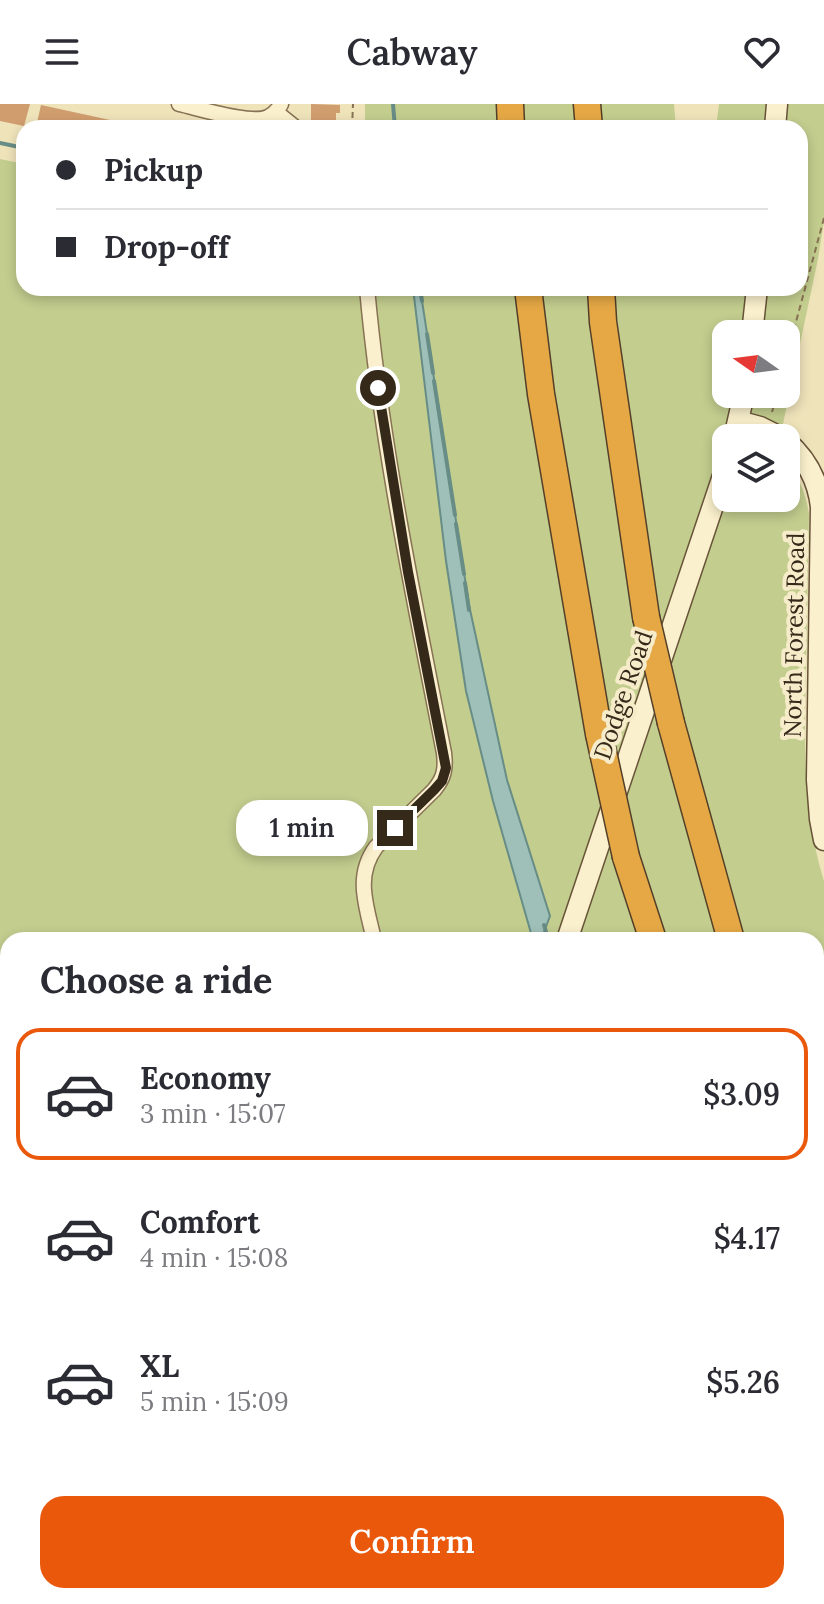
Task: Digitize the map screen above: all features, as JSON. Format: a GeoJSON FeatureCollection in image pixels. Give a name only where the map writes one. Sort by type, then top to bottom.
{"type":"FeatureCollection","features":[{"type":"Feature","properties":{"kind":"highway"},"geometry":{"type":"LineString","coordinates":[[529,296],[541,394],[599,734],[626,857],[650,932]]}},
{"type":"Feature","properties":{"kind":"highway"},"geometry":{"type":"LineString","coordinates":[[601,296],[646,617],[671,723],[729,932]]}},
{"type":"Feature","properties":{"kind":"street"},"geometry":{"type":"LineString","coordinates":[[179,104],[253,120],[266,118],[279,108]]}},
{"type":"Feature","properties":{"kind":"street"},"geometry":{"type":"LineString","coordinates":[[368,296],[378,388],[398,511],[446,768],[442,781],[368,857],[363,872],[364,890],[372,932]]}},
{"type":"Feature","properties":{"kind":"street"},"geometry":{"type":"LineString","coordinates":[[754,320],[756,296]]}},
{"type":"Feature","properties":{"kind":"street","name":"North Forest Road"},"geometry":{"type":"LineString","coordinates":[[800,455],[818,488],[821,507],[823,563],[817,780],[824,840]]}},
{"type":"Feature","properties":{"kind":"street","name":"Dodge Road"},"geometry":{"type":"LineString","coordinates":[[570,932],[712,509]]}},
{"type":"Feature","properties":{"kind":"path"},"geometry":{"type":"LineString","coordinates":[[808,277],[824,218]]}},
{"type":"Feature","properties":{"kind":"path"},"geometry":{"type":"LineString","coordinates":[[797,320],[803,296]]}},
{"type":"Feature","properties":{"kind":"green space"},"geometry":{"type":"Polygon","coordinates":[[[365,104],[674,104],[675,120],[365,120],[365,104]]]}},
{"type":"Feature","properties":{"kind":"green space"},"geometry":{"type":"Polygon","coordinates":[[[719,104],[824,104],[824,221],[800,344],[800,320],[712,320],[712,408],[786,408],[783,424],[712,424],[712,512],[800,512],[800,484],[806,499],[809,514],[805,752],[812,830],[824,881],[824,932],[0,932],[0,159],[16,162],[16,296],[808,296],[808,120],[717,120],[719,104]]]}},
{"type":"Feature","properties":{"kind":"water"},"geometry":{"type":"Polygon","coordinates":[[[414,296],[421,296],[469,605],[507,780],[550,916],[544,932],[531,932],[493,801],[466,691],[446,561],[414,296]]]}},
{"type":"Feature","properties":{"kind":"building"},"geometry":{"type":"Polygon","coordinates":[[[0,104],[30,104],[26,120],[16,120],[16,124],[0,121],[0,104]]]}},
{"type":"Feature","properties":{"kind":"building"},"geometry":{"type":"Polygon","coordinates":[[[311,104],[340,105],[336,120],[311,120],[311,104]]]}},
{"type":"Feature","properties":{"kind":"building"},"geometry":{"type":"Polygon","coordinates":[[[41,105],[110,120],[38,120],[41,105]]]}},
{"type":"Feature","properties":{"kind":"waterway"},"geometry":{"type":"LineString","coordinates":[[393,104],[394,120]]}},
{"type":"Feature","properties":{"kind":"waterway"},"geometry":{"type":"LineString","coordinates":[[0,143],[16,146]]}},
{"type":"Feature","properties":{"kind":"waterway"},"geometry":{"type":"LineString","coordinates":[[421,296],[422,301]]}},
{"type":"Feature","properties":{"kind":"waterway"},"geometry":{"type":"LineString","coordinates":[[427,334],[433,373]]}},
{"type":"Feature","properties":{"kind":"waterway"},"geometry":{"type":"LineString","coordinates":[[434,381],[455,515]]}},
{"type":"Feature","properties":{"kind":"waterway"},"geometry":{"type":"LineString","coordinates":[[456,524],[464,574]]}},
{"type":"Feature","properties":{"kind":"waterway"},"geometry":{"type":"LineString","coordinates":[[465,583],[469,610]]}},
{"type":"Feature","properties":{"kind":"waterway"},"geometry":{"type":"LineString","coordinates":[[544,925],[546,932]]}},
{"type":"Feature","properties":{"kind":"route"},"geometry":{"type":"LineString","coordinates":[[378,388],[408,572],[446,768],[442,781],[395,828]]}}]}
